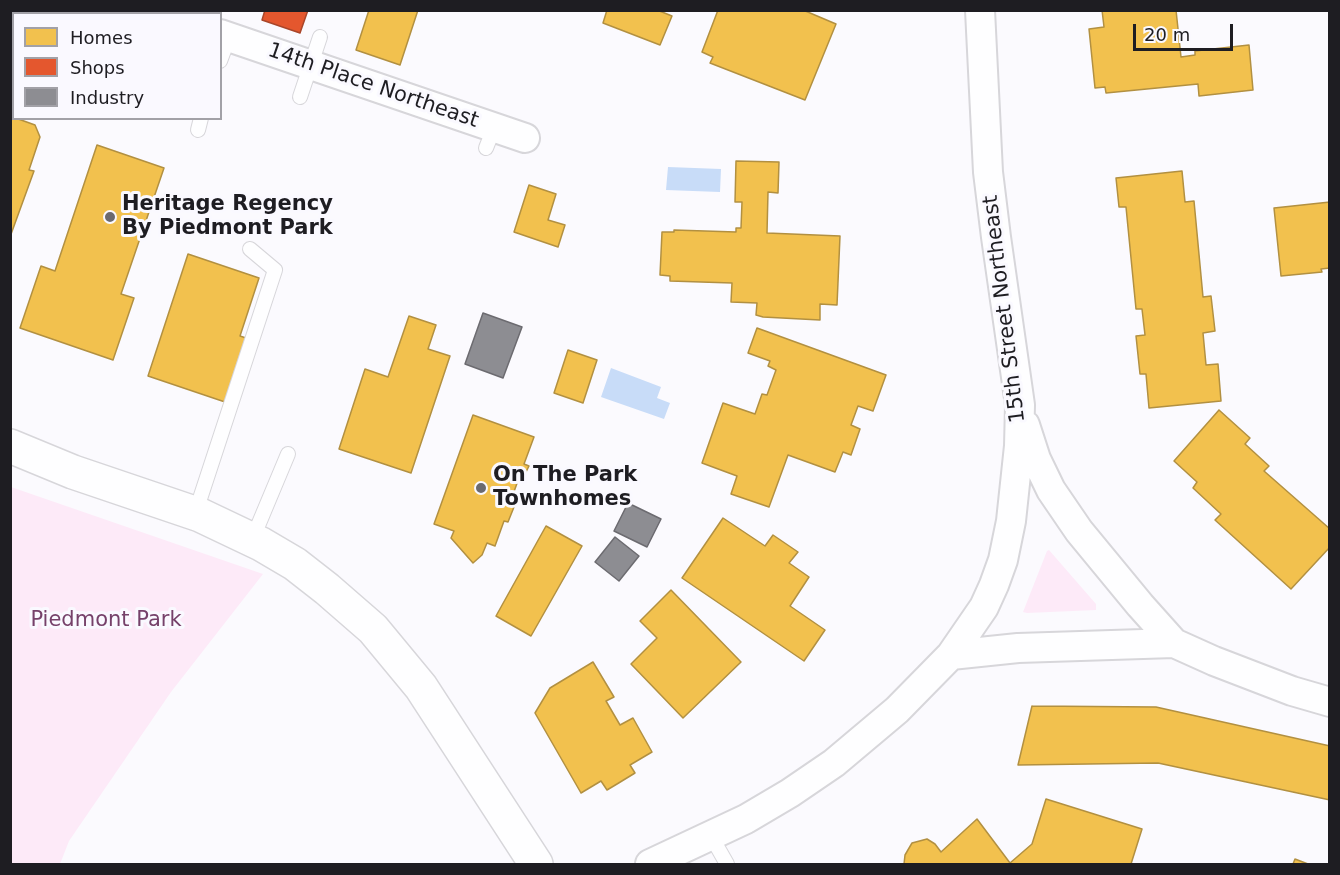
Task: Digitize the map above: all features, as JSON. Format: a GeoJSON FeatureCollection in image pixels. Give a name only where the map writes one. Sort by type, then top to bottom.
{"type":"FeatureCollection","features":[{"type":"Feature","properties":{"kind":"main road"},"geometry":{"type":"LineString","coordinates":[[10,446],[73,472],[195,514],[252,540],[295,564],[327,589],[373,629],[421,687],[536,864]]}},
{"type":"Feature","properties":{"kind":"street","name":"15th Street Northeast"},"geometry":{"type":"LineString","coordinates":[[650,864],[746,819],[790,793],[834,763],[897,710],[951,656],[984,607],[1003,560],[1015,487],[1020,405],[988,172],[980,10]]}},
{"type":"Feature","properties":{"kind":"street","name":"14th Place Northeast"},"geometry":{"type":"LineString","coordinates":[[223,44],[310,64],[490,138],[525,138]]}},
{"type":"Feature","properties":{"kind":"street"},"geometry":{"type":"LineString","coordinates":[[1020,405],[1036,459],[1051,490],[1079,531],[1174,643],[1214,662],[1329,702]]}},
{"type":"Feature","properties":{"kind":"street"},"geometry":{"type":"LineString","coordinates":[[951,656],[1018,648],[1174,643]]}},
{"type":"Feature","properties":{"kind":"lane"},"geometry":{"type":"LineString","coordinates":[[300,97],[320,37]]}},
{"type":"Feature","properties":{"kind":"lane"},"geometry":{"type":"LineString","coordinates":[[195,514],[275,270],[250,249]]}},
{"type":"Feature","properties":{"kind":"lane"},"geometry":{"type":"LineString","coordinates":[[252,540],[288,454]]}},
{"type":"Feature","properties":{"kind":"lane"},"geometry":{"type":"LineString","coordinates":[[711,836],[728,864]]}},
{"type":"Feature","properties":{"kind":"green space","name":"Piedmont Park"},"geometry":{"type":"Polygon","coordinates":[[[11,487],[263,574],[171,692],[69,841],[60,864],[11,864],[11,487]]]}},
{"type":"Feature","properties":{"kind":"green space"},"geometry":{"type":"Polygon","coordinates":[[[1049,550],[1096,604],[1096,610],[1023,612],[1049,550]]]}},
{"type":"Feature","properties":{"kind":"water"},"geometry":{"type":"Polygon","coordinates":[[[668,167],[721,169],[720,192],[666,190],[668,167]]]}},
{"type":"Feature","properties":{"kind":"water"},"geometry":{"type":"Polygon","coordinates":[[[611,368],[661,387],[657,398],[670,403],[664,419],[601,397],[611,368]]]}},
{"type":"Feature","properties":{"kind":"building: Homes"},"geometry":{"type":"Polygon","coordinates":[[[369,10],[418,10],[400,65],[356,50],[369,10]]]}},
{"type":"Feature","properties":{"kind":"building: Homes"},"geometry":{"type":"Polygon","coordinates":[[[607,10],[657,10],[672,16],[660,45],[603,23],[607,10]]]}},
{"type":"Feature","properties":{"kind":"building: Homes"},"geometry":{"type":"Polygon","coordinates":[[[718,10],[803,10],[836,24],[805,100],[710,63],[713,57],[702,52],[718,10]]]}},
{"type":"Feature","properties":{"kind":"building: Homes"},"geometry":{"type":"Polygon","coordinates":[[[1102,10],[1176,10],[1181,57],[1195,55],[1195,51],[1249,45],[1253,90],[1199,96],[1198,84],[1106,93],[1105,87],[1095,88],[1089,29],[1104,27],[1102,10]]]}},
{"type":"Feature","properties":{"kind":"building: Homes"},"geometry":{"type":"Polygon","coordinates":[[[10,16],[12,16],[12,74],[10,78],[10,16]]]}},
{"type":"Feature","properties":{"kind":"building: Homes"},"geometry":{"type":"Polygon","coordinates":[[[10,116],[12,120],[21,120],[35,125],[40,137],[29,170],[34,171],[10,237],[10,116]]]}},
{"type":"Feature","properties":{"kind":"building: Homes","name":"Heritage Regency By Piedmont Park"},"geometry":{"type":"Polygon","coordinates":[[[97,145],[164,168],[121,294],[134,298],[113,360],[20,328],[41,266],[55,271],[97,145]]]}},
{"type":"Feature","properties":{"kind":"building: Homes"},"geometry":{"type":"Polygon","coordinates":[[[736,161],[779,162],[778,193],[768,192],[767,233],[840,236],[837,305],[820,304],[820,320],[763,317],[756,315],[757,303],[731,302],[732,283],[670,281],[670,276],[660,275],[662,232],[674,232],[674,230],[736,232],[736,228],[741,228],[742,202],[735,202],[736,161]]]}},
{"type":"Feature","properties":{"kind":"building: Homes"},"geometry":{"type":"Polygon","coordinates":[[[1182,171],[1185,202],[1194,201],[1203,297],[1211,296],[1215,331],[1203,333],[1206,365],[1218,364],[1221,401],[1149,408],[1146,374],[1140,374],[1136,336],[1145,335],[1142,309],[1136,309],[1126,207],[1119,207],[1116,178],[1182,171]]]}},
{"type":"Feature","properties":{"kind":"building: Homes"},"geometry":{"type":"Polygon","coordinates":[[[529,185],[556,194],[548,220],[565,225],[558,247],[514,232],[529,185]]]}},
{"type":"Feature","properties":{"kind":"building: Homes"},"geometry":{"type":"Polygon","coordinates":[[[1330,202],[1330,268],[1321,269],[1322,272],[1281,276],[1274,208],[1330,202]]]}},
{"type":"Feature","properties":{"kind":"building: Homes"},"geometry":{"type":"Polygon","coordinates":[[[188,254],[259,278],[240,336],[246,338],[225,402],[148,376],[188,254]]]}},
{"type":"Feature","properties":{"kind":"building: Homes"},"geometry":{"type":"Polygon","coordinates":[[[409,316],[436,325],[428,349],[450,356],[411,473],[339,449],[365,369],[388,377],[409,316]]]}},
{"type":"Feature","properties":{"kind":"building: Homes"},"geometry":{"type":"Polygon","coordinates":[[[757,328],[886,375],[873,411],[858,406],[851,425],[860,429],[851,455],[843,452],[835,472],[788,455],[769,507],[731,494],[737,476],[702,463],[723,403],[755,414],[762,394],[767,395],[776,370],[768,366],[770,361],[748,353],[757,328]]]}},
{"type":"Feature","properties":{"kind":"building: Homes"},"geometry":{"type":"Polygon","coordinates":[[[568,350],[597,360],[583,403],[554,393],[568,350]]]}},
{"type":"Feature","properties":{"kind":"building: Homes"},"geometry":{"type":"Polygon","coordinates":[[[1219,410],[1250,438],[1245,444],[1269,466],[1264,471],[1330,529],[1330,547],[1291,589],[1215,520],[1221,514],[1193,488],[1197,482],[1174,461],[1219,410]]]}},
{"type":"Feature","properties":{"kind":"building: Homes","name":"On The Park Townhomes"},"geometry":{"type":"Polygon","coordinates":[[[473,415],[534,437],[524,464],[529,466],[524,476],[520,475],[511,500],[516,502],[508,522],[504,521],[495,546],[487,543],[482,555],[473,563],[451,538],[454,531],[434,524],[473,415]]]}},
{"type":"Feature","properties":{"kind":"building: Homes"},"geometry":{"type":"Polygon","coordinates":[[[723,518],[765,546],[773,535],[798,552],[789,563],[809,577],[790,606],[825,630],[804,661],[682,578],[723,518]]]}},
{"type":"Feature","properties":{"kind":"building: Homes"},"geometry":{"type":"Polygon","coordinates":[[[546,526],[582,546],[531,636],[496,616],[546,526]]]}},
{"type":"Feature","properties":{"kind":"building: Homes"},"geometry":{"type":"Polygon","coordinates":[[[671,590],[741,662],[683,718],[631,664],[657,638],[640,621],[671,590]]]}},
{"type":"Feature","properties":{"kind":"building: Homes"},"geometry":{"type":"Polygon","coordinates":[[[593,662],[614,697],[606,701],[620,725],[633,718],[652,752],[630,765],[635,773],[607,790],[601,781],[581,793],[535,713],[550,688],[593,662]]]}},
{"type":"Feature","properties":{"kind":"building: Homes"},"geometry":{"type":"Polygon","coordinates":[[[1032,706],[1156,707],[1330,746],[1330,800],[1158,763],[1018,765],[1032,706]]]}},
{"type":"Feature","properties":{"kind":"building: Homes"},"geometry":{"type":"Polygon","coordinates":[[[1046,799],[1142,829],[1131,864],[904,864],[905,855],[912,843],[927,839],[941,852],[977,819],[1010,863],[1032,844],[1046,799]]]}},
{"type":"Feature","properties":{"kind":"building: Homes"},"geometry":{"type":"Polygon","coordinates":[[[1295,859],[1308,864],[1293,864],[1295,859]]]}},
{"type":"Feature","properties":{"kind":"building: Shops"},"geometry":{"type":"Polygon","coordinates":[[[265,10],[308,10],[300,33],[262,20],[265,10]]]}},
{"type":"Feature","properties":{"kind":"building: Industry"},"geometry":{"type":"Polygon","coordinates":[[[483,313],[522,327],[503,378],[465,364],[483,313]]]}},
{"type":"Feature","properties":{"kind":"building: Industry"},"geometry":{"type":"Polygon","coordinates":[[[628,503],[661,519],[647,547],[614,531],[628,503]]]}},
{"type":"Feature","properties":{"kind":"building: Industry"},"geometry":{"type":"Polygon","coordinates":[[[615,537],[639,556],[619,581],[595,562],[615,537]]]}},
{"type":"Feature","properties":{"kind":"place","name":"Heritage Regency By Piedmont Park"},"geometry":{"type":"Point","coordinates":[110,217]}},
{"type":"Feature","properties":{"kind":"place","name":"On The Park Townhomes"},"geometry":{"type":"Point","coordinates":[481,488]}}]}
